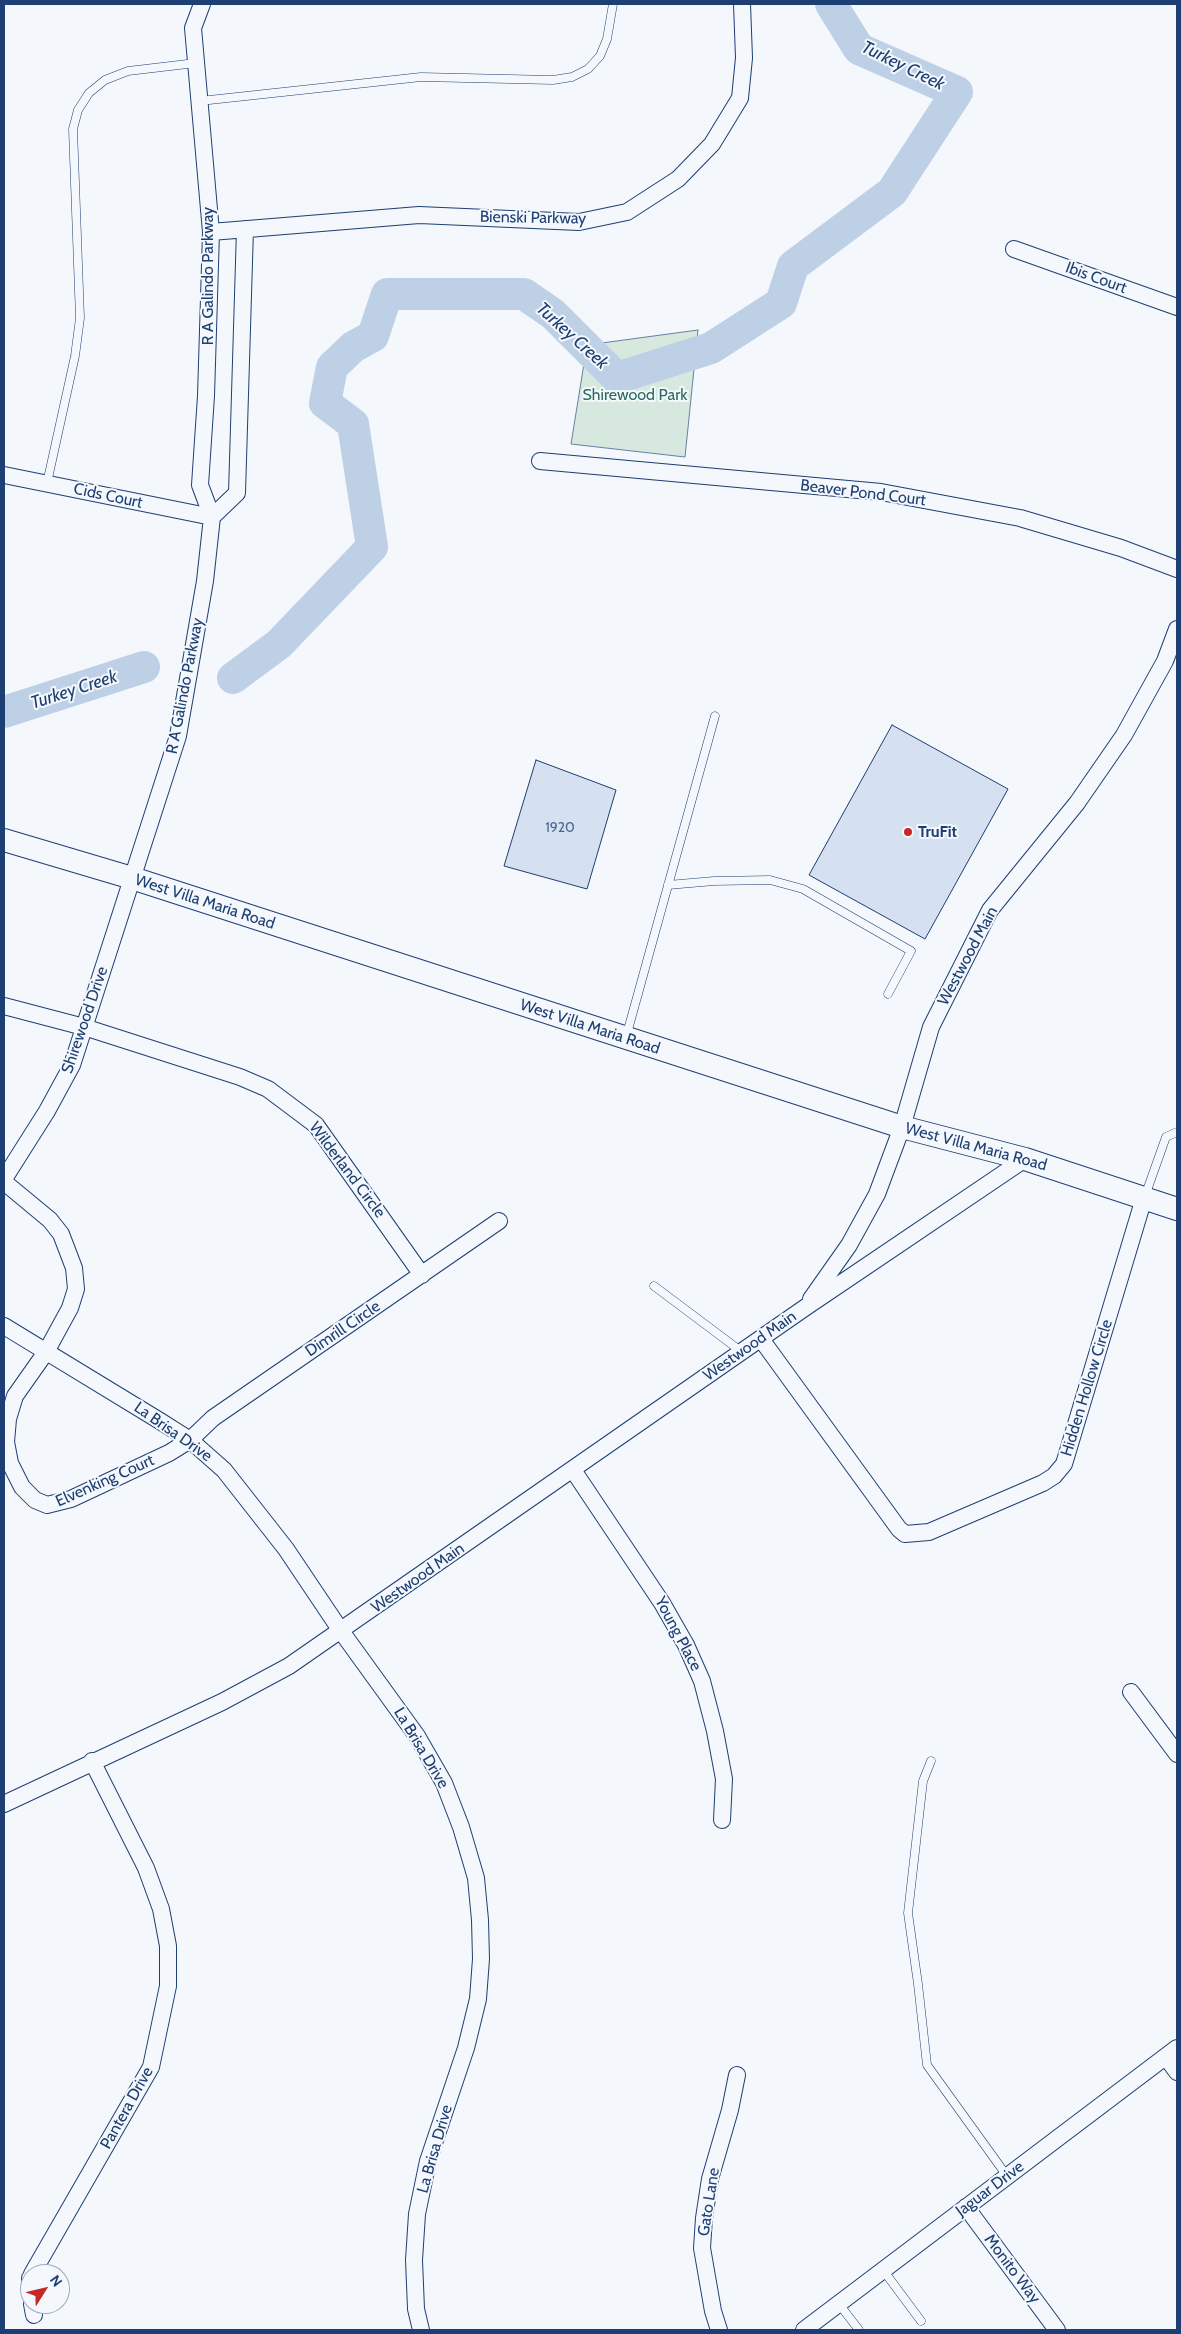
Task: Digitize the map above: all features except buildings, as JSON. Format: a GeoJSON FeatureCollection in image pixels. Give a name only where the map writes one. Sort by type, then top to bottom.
{"type":"FeatureCollection","features":[{"type":"Feature","properties":{"kind":"main road","name":"West Villa Maria Road"},"geometry":{"type":"LineString","coordinates":[[4,840],[132,878],[902,1127],[1025,1159],[1177,1210]]}},
{"type":"Feature","properties":{"kind":"street","name":"R A Galindo Parkway"},"geometry":{"type":"LineString","coordinates":[[132,878],[178,736],[205,581],[212,517],[200,484],[206,396],[211,232],[193,28],[202,4]]}},
{"type":"Feature","properties":{"kind":"street","name":"Bienski Parkway"},"geometry":{"type":"LineString","coordinates":[[211,232],[420,215],[579,222],[627,212],[678,179],[712,144],[740,98],[744,58],[742,4]]}},
{"type":"Feature","properties":{"kind":"street"},"geometry":{"type":"LineString","coordinates":[[212,517],[238,493],[245,229]]}},
{"type":"Feature","properties":{"kind":"street","name":"Ibis Court"},"geometry":{"type":"LineString","coordinates":[[1014,249],[1177,308]]}},
{"type":"Feature","properties":{"kind":"street","name":"Beaver Pond Court"},"geometry":{"type":"LineString","coordinates":[[540,461],[881,492],[1020,518],[1121,548],[1177,569]]}},
{"type":"Feature","properties":{"kind":"street","name":"Cids Court"},"geometry":{"type":"LineString","coordinates":[[4,475],[212,517]]}},
{"type":"Feature","properties":{"kind":"street","name":"Westwood Main"},"geometry":{"type":"LineString","coordinates":[[806,1307],[849,1246],[876,1194],[902,1127],[931,1027],[990,910],[1077,803],[1124,735],[1165,661],[1177,629]]}},
{"type":"Feature","properties":{"kind":"street","name":"Shirewood Drive"},"geometry":{"type":"LineString","coordinates":[[4,1180],[72,1065],[132,878]]}},
{"type":"Feature","properties":{"kind":"street","name":"Wilderland Circle"},"geometry":{"type":"LineString","coordinates":[[4,1006],[84,1028],[240,1077],[268,1089],[316,1125],[335,1149],[422,1275]]}},
{"type":"Feature","properties":{"kind":"street","name":"Westwood Main"},"geometry":{"type":"LineString","coordinates":[[4,1804],[92,1761],[222,1702],[289,1666],[806,1307],[1025,1159]]}},
{"type":"Feature","properties":{"kind":"street","name":"Elvenking Court"},"geometry":{"type":"LineString","coordinates":[[4,1180],[50,1220],[61,1234],[74,1268],[76,1289],[70,1308],[46,1352],[15,1396],[8,1420],[6,1442],[10,1463],[22,1487],[35,1500],[47,1506],[65,1501],[169,1453],[190,1440]]}},
{"type":"Feature","properties":{"kind":"street","name":"Hidden Hollow Circle"},"geometry":{"type":"LineString","coordinates":[[761,1339],[898,1529],[905,1534],[929,1532],[1043,1483],[1054,1476],[1064,1464],[1144,1198]]}},
{"type":"Feature","properties":{"kind":"street","name":"Dimrill Circle"},"geometry":{"type":"LineString","coordinates":[[190,1440],[213,1418],[499,1221]]}},
{"type":"Feature","properties":{"kind":"street","name":"La Brisa Drive"},"geometry":{"type":"LineString","coordinates":[[4,1326],[190,1440],[224,1470],[286,1549],[417,1736],[444,1783],[461,1827],[476,1878],[480,1920],[478,1999],[466,2048],[428,2162],[417,2214],[414,2260],[416,2309],[421,2330]]}},
{"type":"Feature","properties":{"kind":"street","name":"Young Place"},"geometry":{"type":"LineString","coordinates":[[573,1470],[662,1603],[686,1645],[702,1681],[715,1731],[724,1779],[722,1820]]}},
{"type":"Feature","properties":{"kind":"street"},"geometry":{"type":"LineString","coordinates":[[1131,1692],[1177,1754]]}},
{"type":"Feature","properties":{"kind":"street","name":"Pantera Drive"},"geometry":{"type":"LineString","coordinates":[[38,2264],[151,2067],[168,1986],[168,1946],[161,1909],[146,1868],[92,1761]]}},
{"type":"Feature","properties":{"kind":"street"},"geometry":{"type":"LineString","coordinates":[[1172,2053],[1177,2072]]}},
{"type":"Feature","properties":{"kind":"street","name":"Jaguar Drive"},"geometry":{"type":"LineString","coordinates":[[804,2330],[1172,2053]]}},
{"type":"Feature","properties":{"kind":"street","name":"Gato Lane"},"geometry":{"type":"LineString","coordinates":[[719,2330],[713,2311],[702,2248],[704,2218],[710,2179],[730,2110],[737,2075]]}},
{"type":"Feature","properties":{"kind":"street","name":"Monito Way"},"geometry":{"type":"LineString","coordinates":[[966,2207],[1057,2330]]}},
{"type":"Feature","properties":{"kind":"lane"},"geometry":{"type":"LineString","coordinates":[[200,101],[422,77],[554,80],[572,77],[588,69],[600,56],[607,39],[613,4]]}},
{"type":"Feature","properties":{"kind":"lane"},"geometry":{"type":"LineString","coordinates":[[47,483],[75,356],[80,318],[72,129],[78,110],[89,93],[105,80],[128,70],[196,63]]}},
{"type":"Feature","properties":{"kind":"lane"},"geometry":{"type":"LineString","coordinates":[[626,1038],[715,716]]}},
{"type":"Feature","properties":{"kind":"lane"},"geometry":{"type":"LineString","coordinates":[[668,886],[714,881],[770,880],[803,889],[911,951],[888,994]]}},
{"type":"Feature","properties":{"kind":"lane"},"geometry":{"type":"LineString","coordinates":[[1144,1198],[1166,1137],[1177,1132]]}},
{"type":"Feature","properties":{"kind":"lane"},"geometry":{"type":"LineString","coordinates":[[654,1286],[742,1352]]}},
{"type":"Feature","properties":{"kind":"lane"},"geometry":{"type":"LineString","coordinates":[[931,1761],[923,1781],[908,1913],[927,2065],[1007,2176]]}},
{"type":"Feature","properties":{"kind":"lane"},"geometry":{"type":"LineString","coordinates":[[883,2270],[922,2321]]}},
{"type":"Feature","properties":{"kind":"lane"},"geometry":{"type":"LineString","coordinates":[[839,2304],[859,2330]]}},
{"type":"Feature","properties":{"kind":"green space","name":"Shirewood Park"},"geometry":{"type":"Polygon","coordinates":[[[698,330],[685,457],[571,444],[587,345],[698,330]]]}},
{"type":"Feature","properties":{"kind":"waterway","name":"Turkey Creek"},"geometry":{"type":"LineString","coordinates":[[233,678],[279,644],[372,547],[353,424],[325,403],[332,367],[353,347],[373,336],[387,294],[524,294],[553,314],[617,378],[711,348],[781,303],[793,266],[892,192],[957,92],[859,49],[831,4]]}},
{"type":"Feature","properties":{"kind":"waterway","name":"Turkey Creek"},"geometry":{"type":"LineString","coordinates":[[4,712],[144,667]]}},
{"type":"Feature","properties":{"kind":"place","name":"TruFit"},"geometry":{"type":"Point","coordinates":[908,832]}}]}
